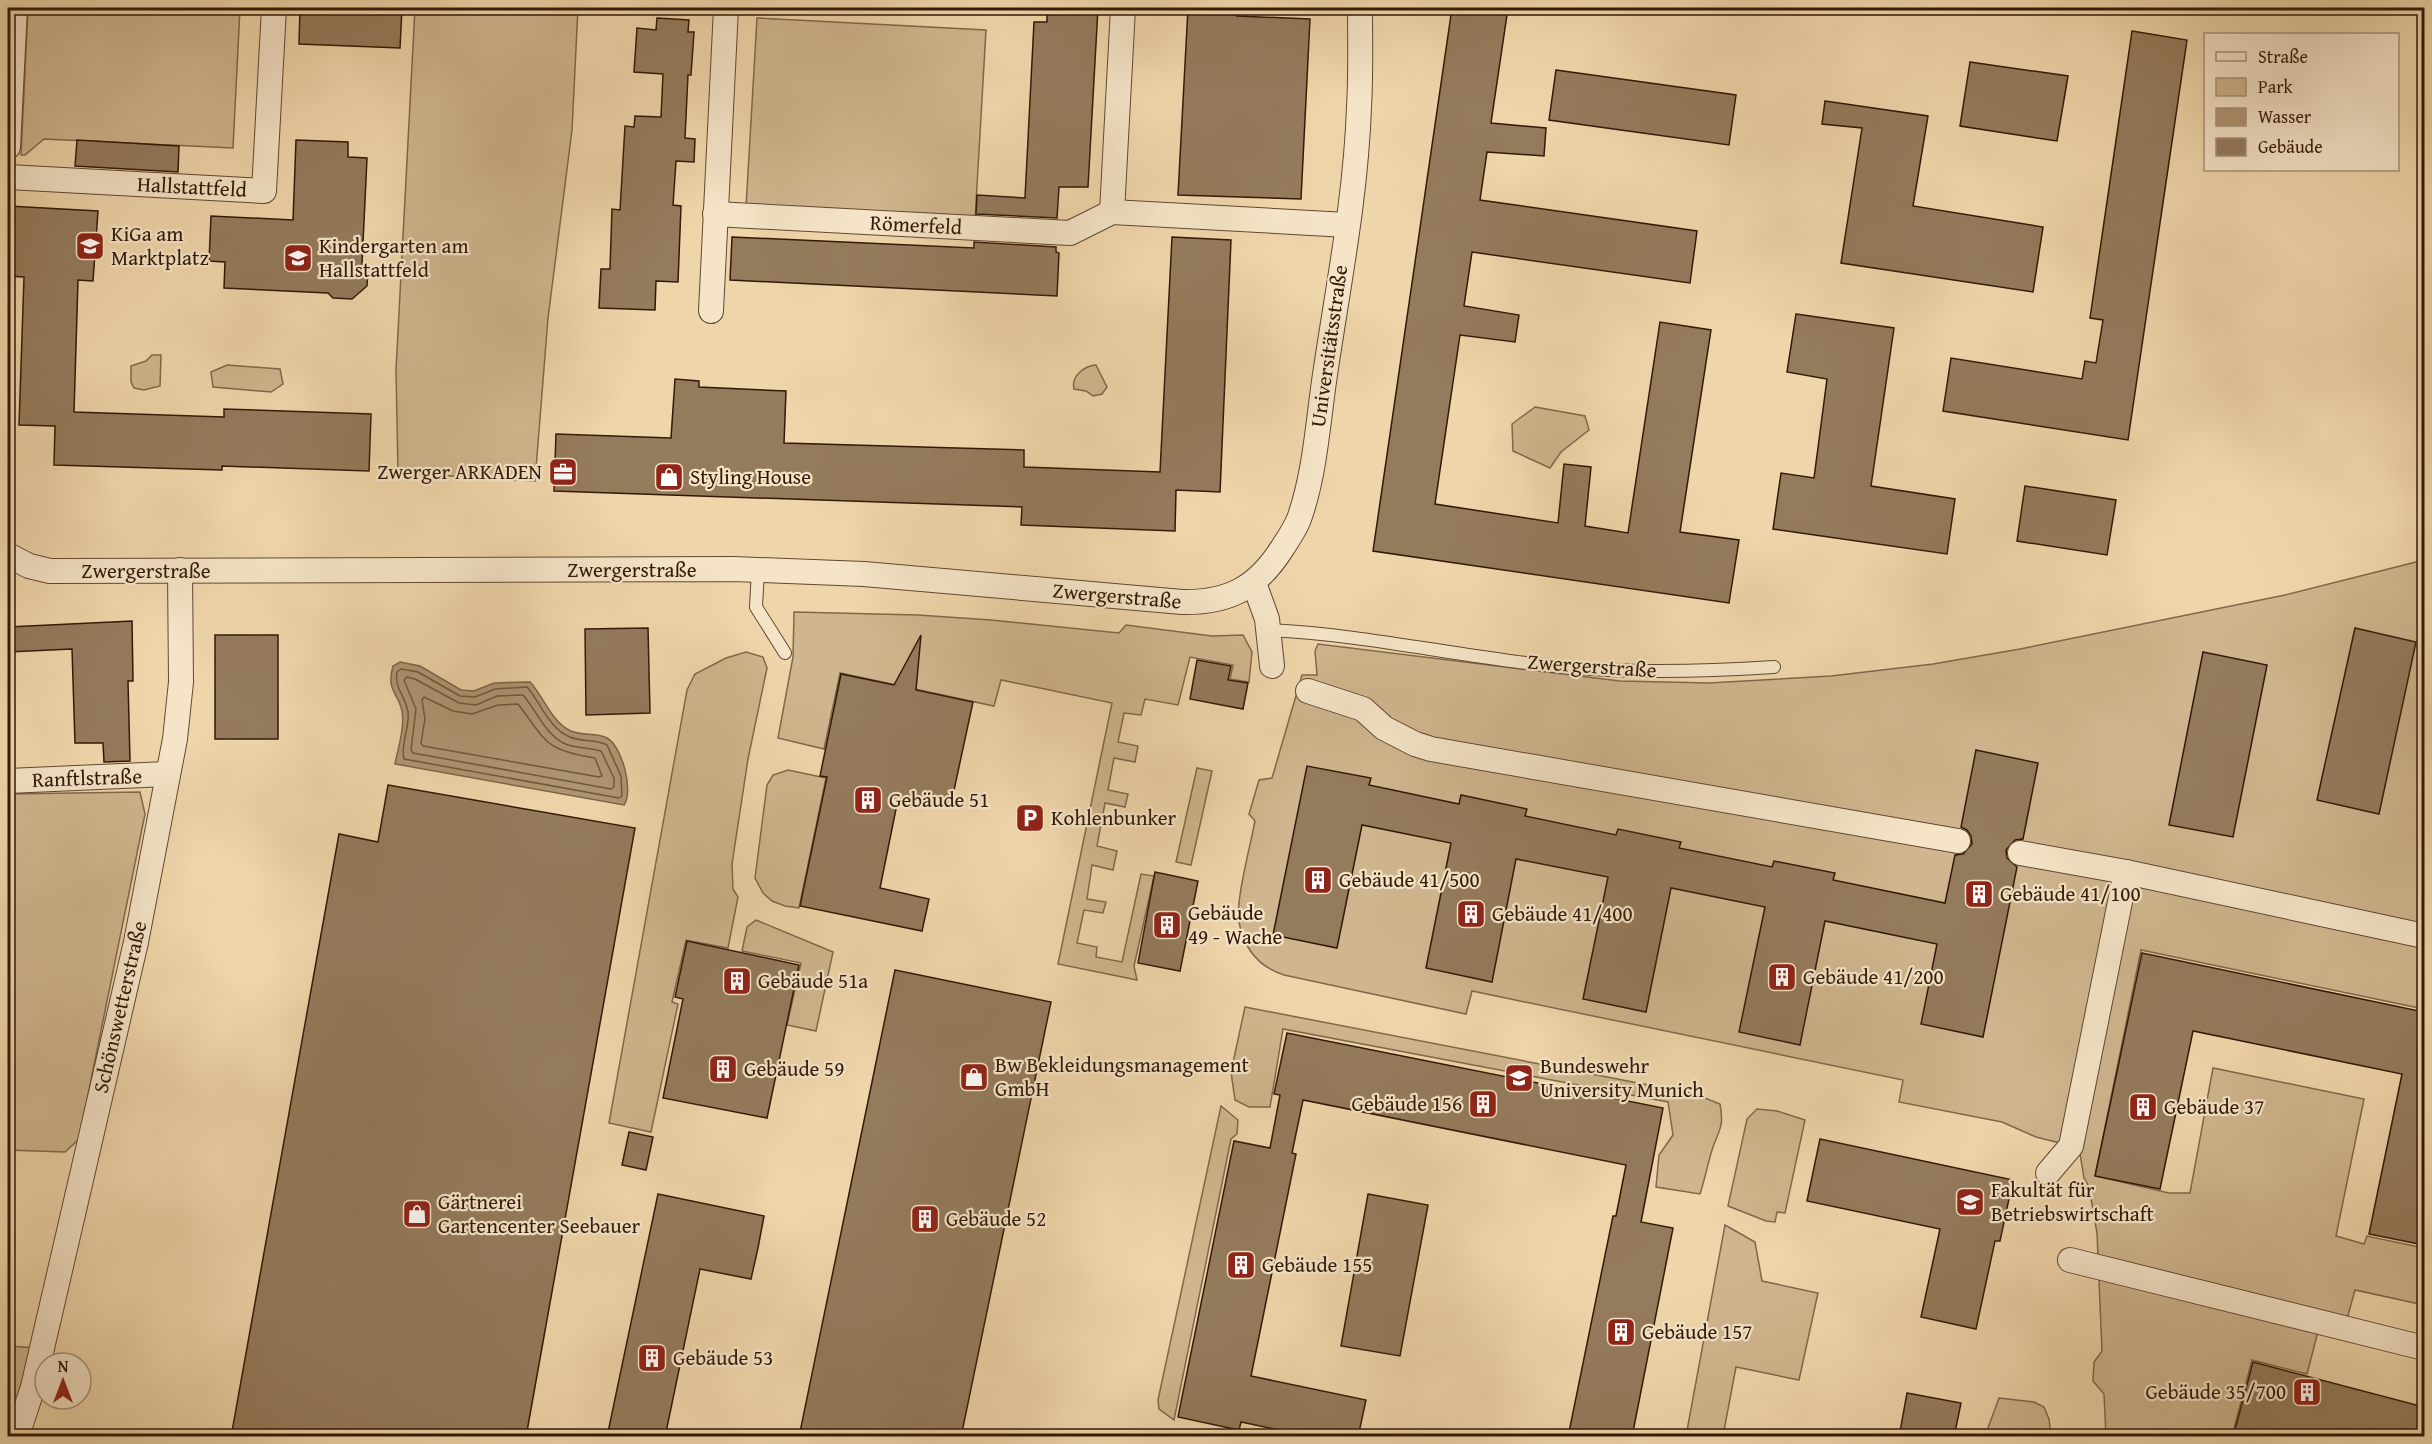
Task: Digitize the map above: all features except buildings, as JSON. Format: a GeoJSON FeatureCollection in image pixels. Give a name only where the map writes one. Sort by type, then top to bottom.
{"type":"FeatureCollection","features":[{"type":"Feature","properties":{"kind":"street"},"geometry":{"type":"LineString","coordinates":[[8,147],[15,8]]}},
{"type":"Feature","properties":{"kind":"street","name":"Hallstattfeld"},"geometry":{"type":"LineString","coordinates":[[8,177],[264,191],[274,8]]}},
{"type":"Feature","properties":{"kind":"street"},"geometry":{"type":"LineString","coordinates":[[711,311],[726,8]]}},
{"type":"Feature","properties":{"kind":"street"},"geometry":{"type":"LineString","coordinates":[[1112,212],[1123,8]]}},
{"type":"Feature","properties":{"kind":"street","name":"Universitätsstraße"},"geometry":{"type":"LineString","coordinates":[[1254,583],[1274,561],[1298,520],[1312,468],[1347,225],[1359,107],[1360,8]]}},
{"type":"Feature","properties":{"kind":"street","name":"Römerfeld"},"geometry":{"type":"LineString","coordinates":[[715,214],[1070,233],[1112,212],[1347,225]]}},
{"type":"Feature","properties":{"kind":"street","name":"Zwergerstraße"},"geometry":{"type":"LineString","coordinates":[[8,555],[29,566],[50,571],[758,570],[864,574],[1203,603],[1240,592],[1254,583]]}},
{"type":"Feature","properties":{"kind":"street","name":"Schönswetterstraße"},"geometry":{"type":"LineString","coordinates":[[17,1437],[33,1387],[136,942],[175,739],[181,682],[180,570]]}},
{"type":"Feature","properties":{"kind":"street"},"geometry":{"type":"LineString","coordinates":[[1254,583],[1267,619],[1272,666]]}},
{"type":"Feature","properties":{"kind":"street"},"geometry":{"type":"LineString","coordinates":[[1308,691],[1363,709],[1384,728],[1415,744],[1431,749],[1958,841]]}},
{"type":"Feature","properties":{"kind":"street","name":"Ranftlstraße"},"geometry":{"type":"LineString","coordinates":[[8,781],[167,774]]}},
{"type":"Feature","properties":{"kind":"street"},"geometry":{"type":"LineString","coordinates":[[2020,853],[2126,872],[2424,936]]}},
{"type":"Feature","properties":{"kind":"street"},"geometry":{"type":"LineString","coordinates":[[2048,1173],[2072,1146],[2126,872]]}},
{"type":"Feature","properties":{"kind":"street"},"geometry":{"type":"LineString","coordinates":[[2070,1260],[2424,1348]]}},
{"type":"Feature","properties":{"kind":"lane"},"geometry":{"type":"LineString","coordinates":[[758,570],[756,607],[785,653]]}},
{"type":"Feature","properties":{"kind":"lane","name":"Zwergerstraße"},"geometry":{"type":"LineString","coordinates":[[1268,630],[1318,632],[1489,657],[1591,669],[1702,672],[1774,667]]}},
{"type":"Feature","properties":{"kind":"green space"},"geometry":{"type":"Polygon","coordinates":[[[28,8],[240,8],[233,148],[44,139],[25,155],[21,155],[28,8]]]}},
{"type":"Feature","properties":{"kind":"green space"},"geometry":{"type":"Polygon","coordinates":[[[415,8],[578,8],[572,130],[548,318],[535,481],[398,473],[396,370],[415,8]]]}},
{"type":"Feature","properties":{"kind":"green space"},"geometry":{"type":"Polygon","coordinates":[[[757,18],[986,30],[975,220],[746,207],[757,18]]]}},
{"type":"Feature","properties":{"kind":"green space"},"geometry":{"type":"Polygon","coordinates":[[[152,355],[161,355],[160,386],[144,390],[134,388],[131,382],[131,366],[146,361],[152,355]]]}},
{"type":"Feature","properties":{"kind":"green space"},"geometry":{"type":"Polygon","coordinates":[[[227,365],[280,369],[283,384],[271,392],[213,387],[211,372],[227,365]]]}},
{"type":"Feature","properties":{"kind":"green space"},"geometry":{"type":"Polygon","coordinates":[[[1096,365],[1107,387],[1102,394],[1093,396],[1086,391],[1074,389],[1074,380],[1079,372],[1096,365]]]}},
{"type":"Feature","properties":{"kind":"green space"},"geometry":{"type":"Polygon","coordinates":[[[1535,407],[1585,416],[1589,430],[1561,452],[1550,468],[1513,451],[1512,424],[1535,407]]]}},
{"type":"Feature","properties":{"kind":"green space"},"geometry":{"type":"Polygon","coordinates":[[[2424,560],[2424,1009],[2141,950],[2095,1176],[2169,1193],[2190,1193],[2213,1068],[2364,1099],[2336,1236],[2364,1244],[2367,1236],[2424,1248],[2424,1305],[2355,1290],[2347,1319],[2323,1312],[2307,1374],[2252,1360],[2232,1436],[2106,1436],[2104,1394],[2093,1381],[2094,1362],[2102,1351],[2097,1233],[2089,1187],[2084,1178],[2080,1154],[2060,1143],[2036,1137],[2002,1122],[1899,1102],[1903,1080],[1472,991],[1466,1014],[1284,975],[1267,967],[1254,956],[1241,932],[1239,901],[1255,821],[1249,814],[1259,780],[1272,778],[1302,675],[1317,675],[1315,651],[1318,644],[1620,681],[1709,683],[1831,676],[1933,664],[2020,649],[2285,595],[2424,560]]]}},
{"type":"Feature","properties":{"kind":"green space"},"geometry":{"type":"Polygon","coordinates":[[[794,612],[918,615],[1119,633],[1126,625],[1212,636],[1243,635],[1252,652],[1249,682],[1230,679],[1233,665],[1190,657],[1178,705],[1145,699],[1141,715],[1124,713],[1118,742],[1138,746],[1135,762],[1114,758],[1108,790],[1128,794],[1125,807],[1105,803],[1097,846],[1117,851],[1113,870],[1092,865],[1087,899],[1106,902],[1103,913],[1084,910],[1077,943],[1097,947],[1096,957],[1122,962],[1141,874],[1154,876],[1134,966],[1137,980],[1058,964],[1112,703],[1001,680],[994,706],[840,673],[824,749],[778,738],[793,657],[794,612]]]}},
{"type":"Feature","properties":{"kind":"green space"},"geometry":{"type":"Polygon","coordinates":[[[746,652],[763,657],[767,668],[748,759],[732,864],[733,889],[738,897],[728,948],[686,940],[672,1002],[678,1004],[651,1132],[609,1123],[687,690],[695,674],[726,658],[746,652]]]}},
{"type":"Feature","properties":{"kind":"green space"},"geometry":{"type":"Polygon","coordinates":[[[1197,768],[1212,771],[1191,865],[1176,862],[1197,768]]]}},
{"type":"Feature","properties":{"kind":"green space"},"geometry":{"type":"Polygon","coordinates":[[[788,770],[826,778],[799,908],[772,901],[763,893],[755,878],[767,785],[773,775],[788,770]]]}},
{"type":"Feature","properties":{"kind":"green space"},"geometry":{"type":"Polygon","coordinates":[[[140,792],[145,814],[79,1139],[65,1152],[8,1150],[8,908],[13,908],[8,794],[140,792]]]}},
{"type":"Feature","properties":{"kind":"green space"},"geometry":{"type":"Polygon","coordinates":[[[756,920],[833,952],[816,1031],[787,1025],[801,963],[742,951],[747,927],[756,920]]]}},
{"type":"Feature","properties":{"kind":"green space"},"geometry":{"type":"Polygon","coordinates":[[[1245,1007],[1695,1094],[1720,1104],[1721,1127],[1700,1194],[1656,1187],[1659,1155],[1673,1135],[1668,1102],[1283,1029],[1270,1107],[1249,1107],[1235,1100],[1231,1072],[1245,1007]]]}},
{"type":"Feature","properties":{"kind":"green space"},"geometry":{"type":"Polygon","coordinates":[[[1221,1106],[1238,1120],[1237,1134],[1231,1139],[1174,1420],[1159,1409],[1158,1400],[1221,1106]]]}},
{"type":"Feature","properties":{"kind":"green space"},"geometry":{"type":"Polygon","coordinates":[[[1757,1109],[1777,1111],[1805,1120],[1785,1213],[1777,1212],[1775,1222],[1766,1221],[1728,1206],[1747,1119],[1757,1109]]]}},
{"type":"Feature","properties":{"kind":"green space"},"geometry":{"type":"Polygon","coordinates":[[[1725,1225],[1755,1242],[1762,1281],[1818,1293],[1799,1380],[1736,1367],[1723,1436],[1686,1436],[1725,1225]]]}},
{"type":"Feature","properties":{"kind":"green space"},"geometry":{"type":"Polygon","coordinates":[[[8,1346],[36,1348],[33,1351],[8,1424],[8,1346]]]}},
{"type":"Feature","properties":{"kind":"green space"},"geometry":{"type":"Polygon","coordinates":[[[1999,1398],[2034,1402],[2044,1407],[2049,1419],[2051,1436],[1985,1436],[1999,1398]]]}},
{"type":"Feature","properties":{"kind":"water"},"geometry":{"type":"Polygon","coordinates":[[[400,662],[420,666],[461,690],[474,691],[494,683],[530,682],[551,713],[567,729],[577,733],[602,736],[612,743],[625,769],[628,790],[624,805],[395,764],[403,717],[392,686],[391,674],[393,666],[400,662]]]}},
{"type":"Feature","properties":{"kind":"place","name":"KiGa am Marktplatz"},"geometry":{"type":"Point","coordinates":[90,246]}},
{"type":"Feature","properties":{"kind":"place","name":"Kindergarten am Hallstattfeld"},"geometry":{"type":"Point","coordinates":[298,258]}},
{"type":"Feature","properties":{"kind":"place","name":"Zwerger ARKADEN"},"geometry":{"type":"Point","coordinates":[563,472]}},
{"type":"Feature","properties":{"kind":"place","name":"Styling House"},"geometry":{"type":"Point","coordinates":[669,477]}},
{"type":"Feature","properties":{"kind":"place","name":"Gebäude 51"},"geometry":{"type":"Point","coordinates":[868,800]}},
{"type":"Feature","properties":{"kind":"place","name":"Kohlenbunker"},"geometry":{"type":"Point","coordinates":[1030,818]}},
{"type":"Feature","properties":{"kind":"place","name":"Gebäude 41/500"},"geometry":{"type":"Point","coordinates":[1318,880]}},
{"type":"Feature","properties":{"kind":"place","name":"Gebäude 41/100"},"geometry":{"type":"Point","coordinates":[1979,894]}},
{"type":"Feature","properties":{"kind":"place","name":"Gebäude 41/400"},"geometry":{"type":"Point","coordinates":[1471,914]}},
{"type":"Feature","properties":{"kind":"place","name":"Gebäude 49 - Wache"},"geometry":{"type":"Point","coordinates":[1167,925]}},
{"type":"Feature","properties":{"kind":"place","name":"Gebäude 41/200"},"geometry":{"type":"Point","coordinates":[1782,977]}},
{"type":"Feature","properties":{"kind":"place","name":"Gebäude 51a"},"geometry":{"type":"Point","coordinates":[737,981]}},
{"type":"Feature","properties":{"kind":"place","name":"Gebäude 59"},"geometry":{"type":"Point","coordinates":[723,1069]}},
{"type":"Feature","properties":{"kind":"place","name":"Bw Bekleidungsmanagement GmbH"},"geometry":{"type":"Point","coordinates":[974,1077]}},
{"type":"Feature","properties":{"kind":"place","name":"Bundeswehr University Munich"},"geometry":{"type":"Point","coordinates":[1519,1078]}},
{"type":"Feature","properties":{"kind":"place","name":"Gebäude 156"},"geometry":{"type":"Point","coordinates":[1483,1104]}},
{"type":"Feature","properties":{"kind":"place","name":"Gebäude 37"},"geometry":{"type":"Point","coordinates":[2143,1107]}},
{"type":"Feature","properties":{"kind":"place","name":"Fakultät für Betriebswirtschaft"},"geometry":{"type":"Point","coordinates":[1970,1202]}},
{"type":"Feature","properties":{"kind":"place","name":"Gärtnerei Gartencenter Seebauer"},"geometry":{"type":"Point","coordinates":[417,1214]}},
{"type":"Feature","properties":{"kind":"place","name":"Gebäude 52"},"geometry":{"type":"Point","coordinates":[925,1219]}},
{"type":"Feature","properties":{"kind":"place","name":"Gebäude 155"},"geometry":{"type":"Point","coordinates":[1241,1265]}},
{"type":"Feature","properties":{"kind":"place","name":"Gebäude 157"},"geometry":{"type":"Point","coordinates":[1621,1332]}},
{"type":"Feature","properties":{"kind":"place","name":"Gebäude 53"},"geometry":{"type":"Point","coordinates":[652,1358]}},
{"type":"Feature","properties":{"kind":"place","name":"Gebäude 35/700"},"geometry":{"type":"Point","coordinates":[2307,1392]}}]}
